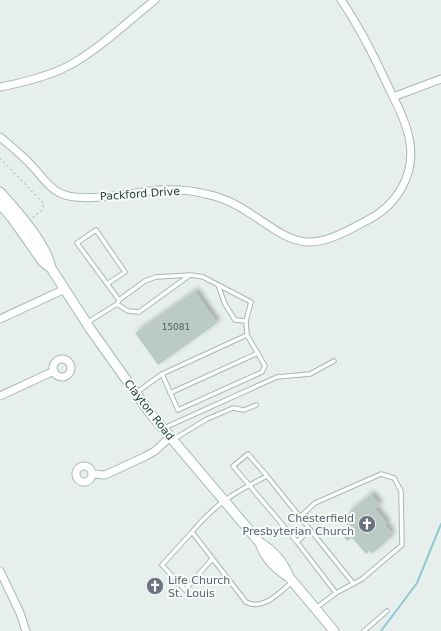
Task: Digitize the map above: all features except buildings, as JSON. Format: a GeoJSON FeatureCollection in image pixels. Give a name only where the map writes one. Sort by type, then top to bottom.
{"type":"FeatureCollection","features":[{"type":"Feature","properties":{"kind":"main road","name":"Clayton Road"},"geometry":{"type":"LineString","coordinates":[[0,192],[16,211],[49,258],[51,268]]}},
{"type":"Feature","properties":{"kind":"main road","name":"Clayton Road"},"geometry":{"type":"LineString","coordinates":[[0,204],[12,218],[43,262],[51,268],[135,393],[162,428],[260,543],[264,553],[279,572],[291,580],[334,631]]}},
{"type":"Feature","properties":{"kind":"street"},"geometry":{"type":"LineString","coordinates":[[0,87],[32,80],[63,69],[87,54],[155,0]]}},
{"type":"Feature","properties":{"kind":"street","name":"Packford Drive"},"geometry":{"type":"LineString","coordinates":[[0,137],[33,166],[47,184],[66,196],[74,198],[167,190],[187,190],[207,194],[235,204],[286,236],[298,241],[310,242],[324,240],[377,216],[390,206],[398,194],[409,171],[410,144],[393,97],[358,27],[341,0]]}},
{"type":"Feature","properties":{"kind":"street"},"geometry":{"type":"LineString","coordinates":[[393,97],[441,79]]}},
{"type":"Feature","properties":{"kind":"street"},"geometry":{"type":"LineString","coordinates":[[0,319],[65,289]]}},
{"type":"Feature","properties":{"kind":"street"},"geometry":{"type":"LineString","coordinates":[[0,396],[54,372]]}},
{"type":"Feature","properties":{"kind":"street"},"geometry":{"type":"LineString","coordinates":[[92,474],[105,475],[155,451],[171,439]]}},
{"type":"Feature","properties":{"kind":"street"},"geometry":{"type":"LineString","coordinates":[[0,571],[20,613],[26,631]]}},
{"type":"Feature","properties":{"kind":"lane"},"geometry":{"type":"LineString","coordinates":[[107,284],[125,272],[96,230],[77,243],[107,284],[118,302],[128,311],[139,312],[190,275]]}},
{"type":"Feature","properties":{"kind":"lane"},"geometry":{"type":"LineString","coordinates":[[87,323],[145,281],[156,276],[190,275],[203,277],[252,302],[246,321],[247,335],[265,366],[262,372],[178,410],[162,374]]}},
{"type":"Feature","properties":{"kind":"lane"},"geometry":{"type":"LineString","coordinates":[[218,285],[225,304],[235,320],[246,321]]}},
{"type":"Feature","properties":{"kind":"lane"},"geometry":{"type":"LineString","coordinates":[[135,393],[162,374],[247,335]]}},
{"type":"Feature","properties":{"kind":"lane"},"geometry":{"type":"LineString","coordinates":[[170,393],[258,353]]}},
{"type":"Feature","properties":{"kind":"lane"},"geometry":{"type":"LineString","coordinates":[[162,428],[277,377],[310,374],[334,361]]}},
{"type":"Feature","properties":{"kind":"lane"},"geometry":{"type":"LineString","coordinates":[[171,439],[207,418],[233,408],[244,410],[256,405]]}},
{"type":"Feature","properties":{"kind":"lane"},"geometry":{"type":"LineString","coordinates":[[336,593],[233,466],[248,454],[353,583]]}},
{"type":"Feature","properties":{"kind":"lane"},"geometry":{"type":"LineString","coordinates":[[300,517],[315,503],[381,474],[394,478],[402,491],[402,545],[362,579],[336,593],[315,609]]}},
{"type":"Feature","properties":{"kind":"lane"},"geometry":{"type":"LineString","coordinates":[[212,559],[184,590],[162,565],[205,516],[233,493],[267,476]]}},
{"type":"Feature","properties":{"kind":"lane"},"geometry":{"type":"LineString","coordinates":[[296,542],[310,529]]}},
{"type":"Feature","properties":{"kind":"lane"},"geometry":{"type":"LineString","coordinates":[[192,532],[246,602],[253,606],[260,605],[291,580]]}},
{"type":"Feature","properties":{"kind":"lane"},"geometry":{"type":"LineString","coordinates":[[364,631],[388,611]]}},
{"type":"Feature","properties":{"kind":"path"},"geometry":{"type":"LineString","coordinates":[[0,158],[44,204],[42,210],[31,220]]}},
{"type":"Feature","properties":{"kind":"waterway"},"geometry":{"type":"LineString","coordinates":[[381,631],[417,583],[441,524]]}},
{"type":"Feature","properties":{"kind":"place","name":"Chesterfield Presbyterian Church"},"geometry":{"type":"Point","coordinates":[367,524]}},
{"type":"Feature","properties":{"kind":"place","name":"Life Church St. Louis"},"geometry":{"type":"Point","coordinates":[155,586]}}]}
